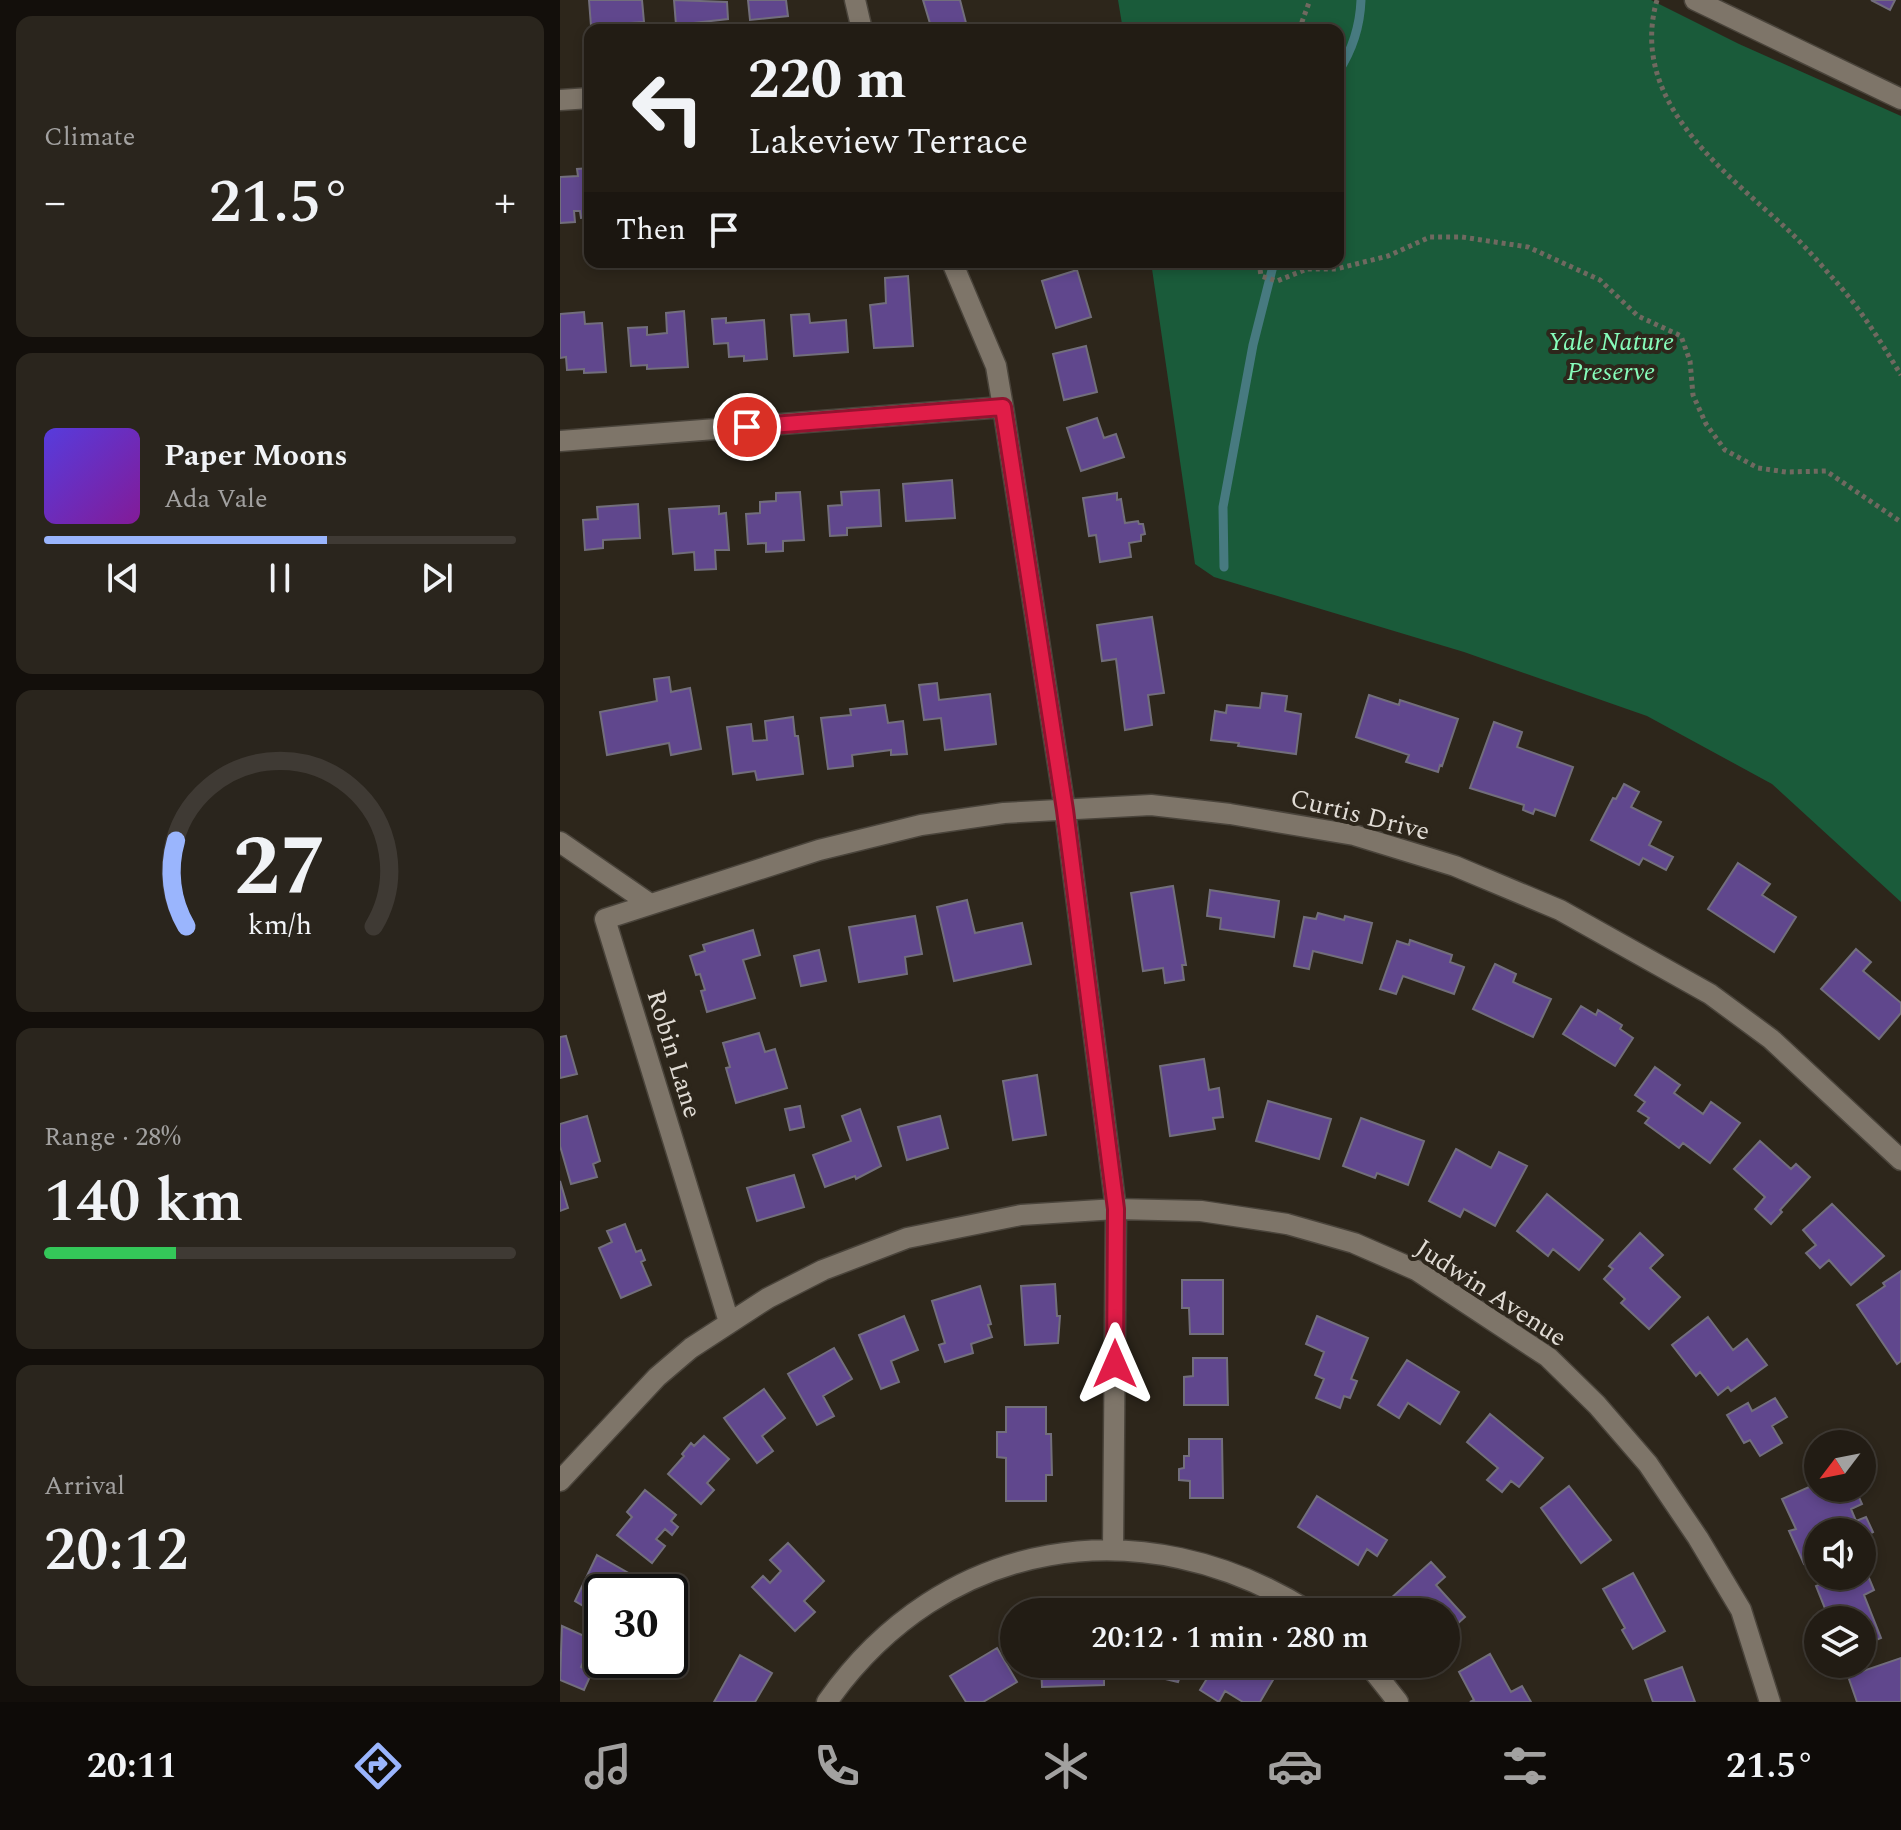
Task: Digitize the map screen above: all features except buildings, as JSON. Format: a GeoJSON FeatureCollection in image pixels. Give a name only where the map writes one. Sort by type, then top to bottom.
{"type":"FeatureCollection","features":[{"type":"Feature","properties":{"kind":"street"},"geometry":{"type":"LineString","coordinates":[[855,0],[861,24]]}},
{"type":"Feature","properties":{"kind":"street"},"geometry":{"type":"LineString","coordinates":[[1695,0],[1901,99]]}},
{"type":"Feature","properties":{"kind":"street"},"geometry":{"type":"LineString","coordinates":[[560,100],[584,98]]}},
{"type":"Feature","properties":{"kind":"street"},"geometry":{"type":"LineString","coordinates":[[955,268],[996,366],[1065,810],[1116,1209],[1113,1550]]}},
{"type":"Feature","properties":{"kind":"street"},"geometry":{"type":"LineString","coordinates":[[560,441],[1003,407]]}},
{"type":"Feature","properties":{"kind":"street","name":"Curtis Drive"},"geometry":{"type":"LineString","coordinates":[[722,880],[819,850],[921,825],[1004,813],[1151,805],[1230,814],[1354,835],[1455,866],[1534,899],[1710,994],[1771,1039],[1901,1160]]}},
{"type":"Feature","properties":{"kind":"street"},"geometry":{"type":"LineString","coordinates":[[560,842],[650,904]]}},
{"type":"Feature","properties":{"kind":"street","name":"Robin Lane"},"geometry":{"type":"LineString","coordinates":[[722,880],[605,919],[729,1322]]}},
{"type":"Feature","properties":{"kind":"street","name":"Judwin Avenue"},"geometry":{"type":"LineString","coordinates":[[560,1481],[657,1377],[691,1348],[768,1298],[823,1270],[907,1238],[1021,1215],[1116,1209],[1201,1211],[1287,1224],[1354,1243],[1416,1270],[1548,1357],[1597,1405],[1648,1464],[1698,1538],[1741,1610],[1770,1702]]}},
{"type":"Feature","properties":{"kind":"street"},"geometry":{"type":"LineString","coordinates":[[827,1702],[867,1652],[897,1625],[962,1584],[1036,1558],[1113,1550],[1155,1552],[1196,1560],[1235,1573],[1286,1598]]}},
{"type":"Feature","properties":{"kind":"street"},"geometry":{"type":"LineString","coordinates":[[1379,1678],[1398,1702]]}},
{"type":"Feature","properties":{"kind":"path"},"geometry":{"type":"LineString","coordinates":[[1301,24],[1310,0]]}},
{"type":"Feature","properties":{"kind":"path"},"geometry":{"type":"LineString","coordinates":[[1657,0],[1651,19],[1653,60],[1660,85],[1674,113],[1748,195],[1790,232],[1841,286],[1901,375]]}},
{"type":"Feature","properties":{"kind":"path"},"geometry":{"type":"LineString","coordinates":[[1344,267],[1388,256],[1430,237],[1462,237],[1528,247],[1600,280],[1638,316],[1681,336],[1690,361],[1693,395],[1706,424],[1725,450],[1758,468],[1786,472],[1826,471],[1901,522]]}},
{"type":"Feature","properties":{"kind":"path"},"geometry":{"type":"LineString","coordinates":[[1260,268],[1261,276],[1277,281],[1307,269],[1340,268]]}},
{"type":"Feature","properties":{"kind":"green space","name":"Yale Nature Preserve"},"geometry":{"type":"Polygon","coordinates":[[[1118,0],[1651,0],[1739,44],[1901,116],[1901,902],[1772,784],[1647,716],[1464,652],[1214,577],[1195,564],[1152,268],[1344,268],[1344,24],[1122,24],[1118,0]]]}},
{"type":"Feature","properties":{"kind":"waterway"},"geometry":{"type":"LineString","coordinates":[[1344,62],[1355,38],[1361,0]]}},
{"type":"Feature","properties":{"kind":"waterway"},"geometry":{"type":"LineString","coordinates":[[1224,567],[1223,507],[1253,345],[1272,268]]}},
{"type":"Feature","properties":{"kind":"route"},"geometry":{"type":"LineString","coordinates":[[747,427],[1003,407],[1065,810],[1116,1209],[1115,1364]]}}]}
